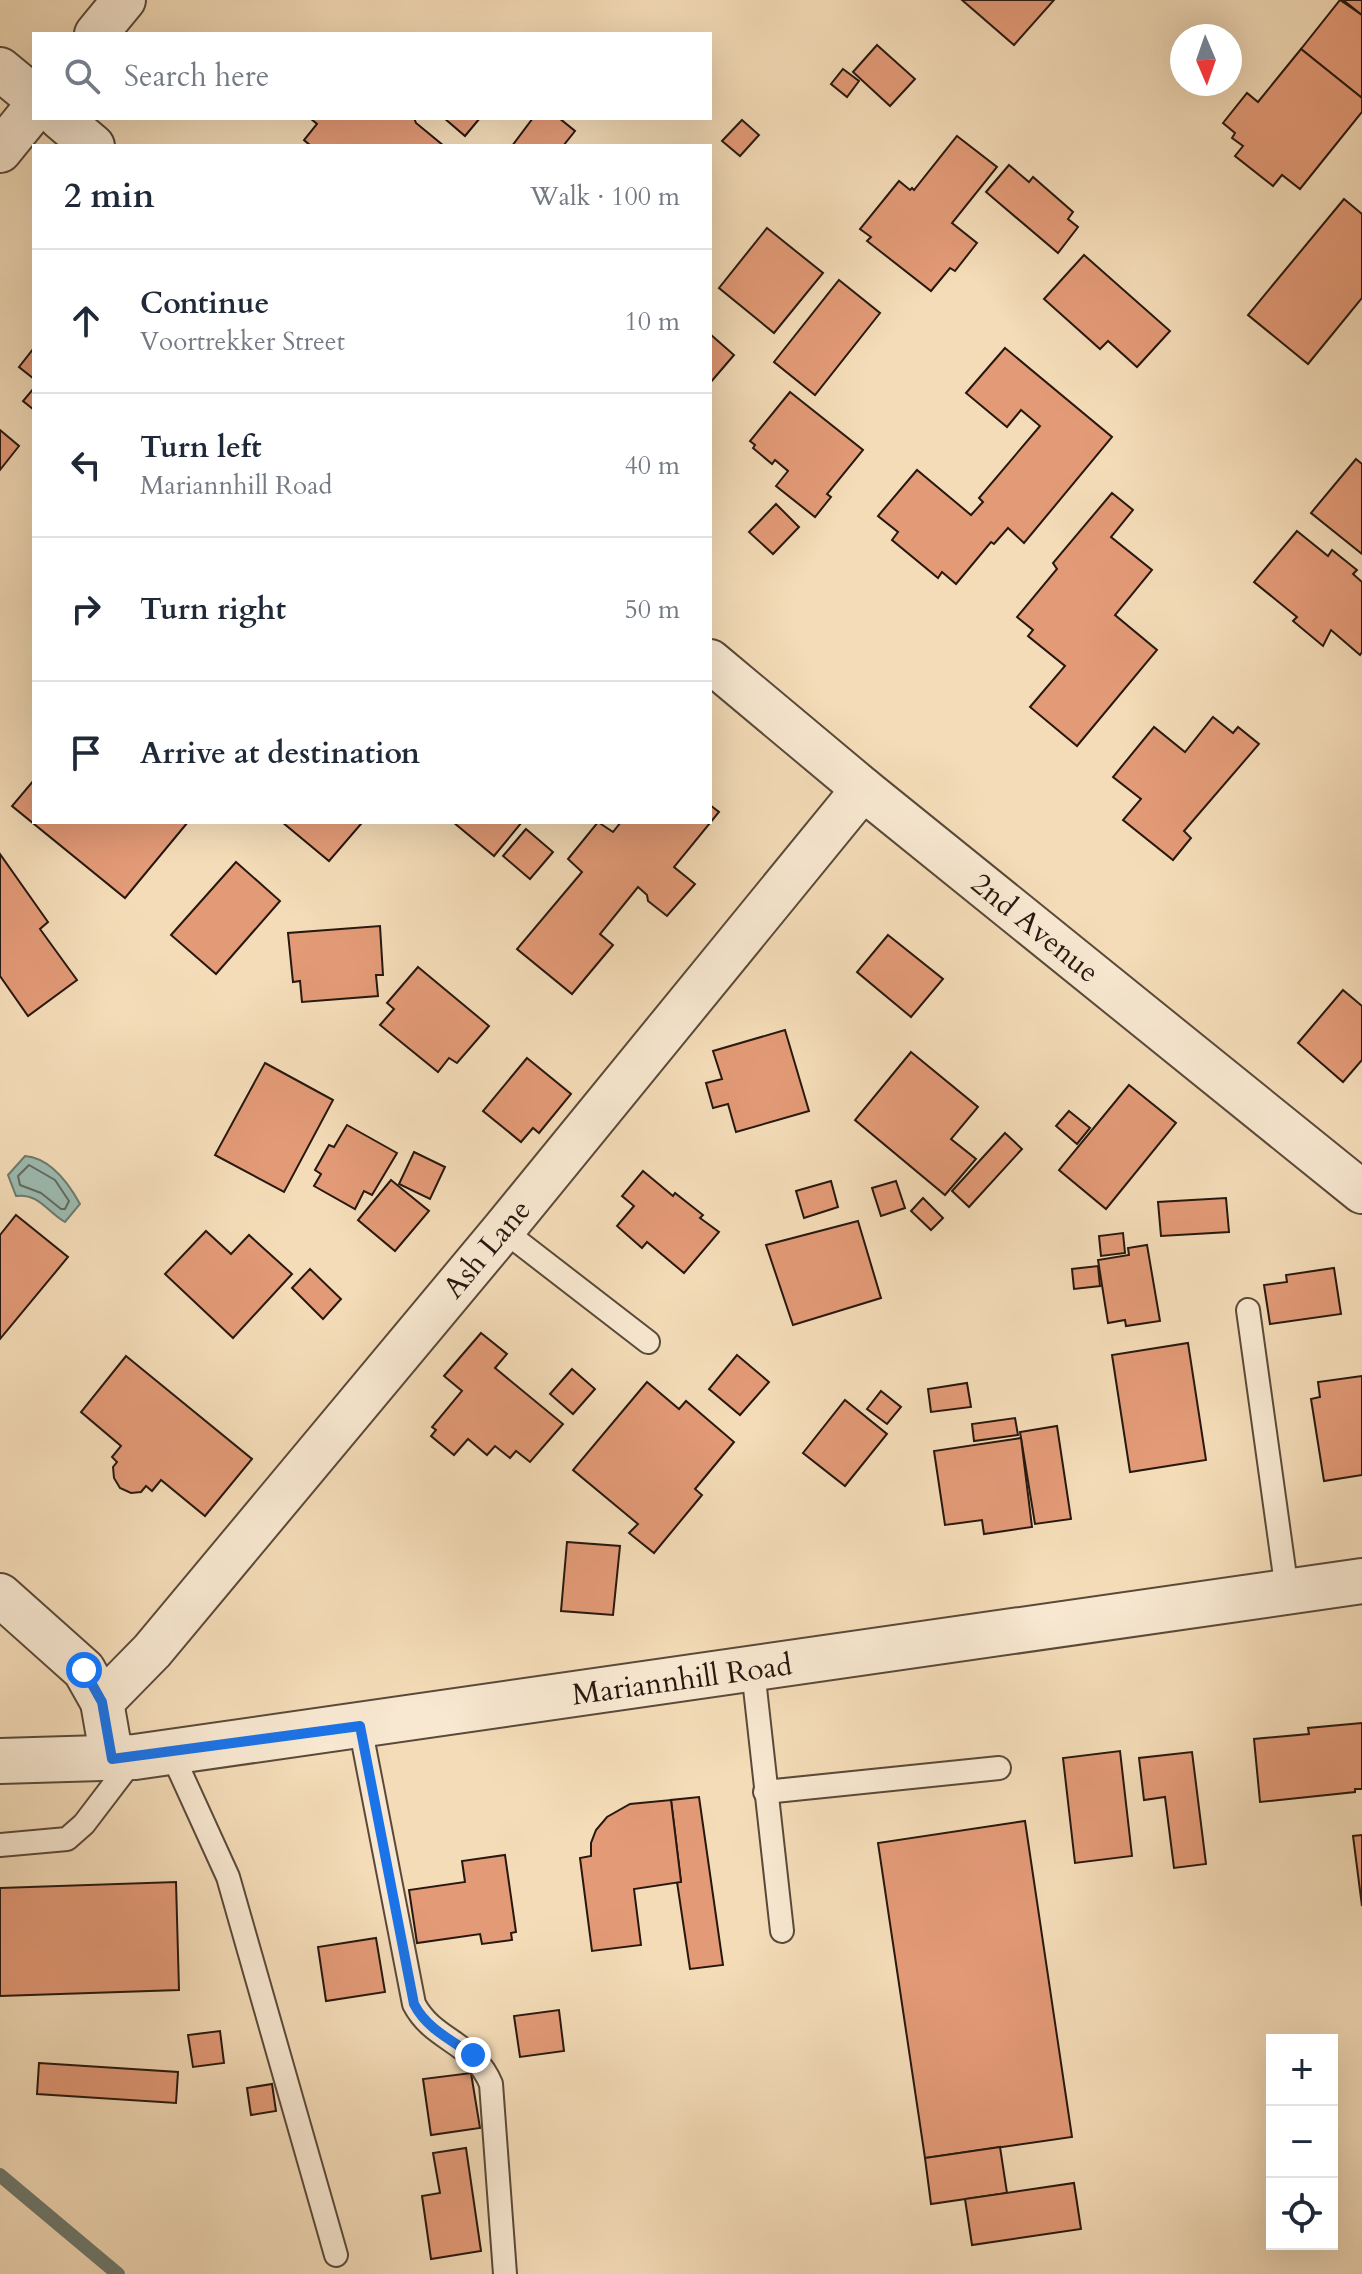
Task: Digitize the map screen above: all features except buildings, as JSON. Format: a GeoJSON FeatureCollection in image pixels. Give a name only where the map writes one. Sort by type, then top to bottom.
{"type":"FeatureCollection","features":[{"type":"Feature","properties":{"kind":"street"},"geometry":{"type":"LineString","coordinates":[[98,32],[124,0]]}},
{"type":"Feature","properties":{"kind":"street"},"geometry":{"type":"LineString","coordinates":[[0,69],[32,95]]}},
{"type":"Feature","properties":{"kind":"street"},"geometry":{"type":"LineString","coordinates":[[0,151],[32,111]]}},
{"type":"Feature","properties":{"kind":"street"},"geometry":{"type":"LineString","coordinates":[[62,120],[91,144]]}},
{"type":"Feature","properties":{"kind":"street","name":"2nd Avenue"},"geometry":{"type":"LineString","coordinates":[[712,663],[863,789],[1354,1181]]}},
{"type":"Feature","properties":{"kind":"street","name":"Ash Lane"},"geometry":{"type":"LineString","coordinates":[[102,1702],[152,1651],[503,1230],[863,789]]}},
{"type":"Feature","properties":{"kind":"street","name":"Mariannhill Road"},"geometry":{"type":"LineString","coordinates":[[0,1761],[139,1756],[1362,1581]]}},
{"type":"Feature","properties":{"kind":"street"},"geometry":{"type":"LineString","coordinates":[[0,1595],[84,1670],[139,1756]]}},
{"type":"Feature","properties":{"kind":"lane"},"geometry":{"type":"LineString","coordinates":[[503,1230],[648,1342]]}},
{"type":"Feature","properties":{"kind":"lane"},"geometry":{"type":"LineString","coordinates":[[1248,1310],[1287,1591]]}},
{"type":"Feature","properties":{"kind":"lane"},"geometry":{"type":"LineString","coordinates":[[753,1670],[782,1931]]}},
{"type":"Feature","properties":{"kind":"lane"},"geometry":{"type":"LineString","coordinates":[[360,1726],[414,2004],[421,2017],[431,2026],[473,2055],[484,2068],[491,2084],[505,2274]]}},
{"type":"Feature","properties":{"kind":"lane"},"geometry":{"type":"LineString","coordinates":[[0,1845],[67,1839],[84,1824],[139,1756],[228,1877],[336,2255]]}},
{"type":"Feature","properties":{"kind":"lane"},"geometry":{"type":"LineString","coordinates":[[765,1792],[999,1768]]}},
{"type":"Feature","properties":{"kind":"water"},"geometry":{"type":"Polygon","coordinates":[[[25,1156],[51,1167],[76,1196],[80,1204],[65,1222],[37,1200],[16,1196],[8,1175],[25,1156]]]}},
{"type":"Feature","properties":{"kind":"waterway"},"geometry":{"type":"LineString","coordinates":[[0,2175],[118,2274]]}},
{"type":"Feature","properties":{"kind":"route"},"geometry":{"type":"LineString","coordinates":[[84,1670],[102,1702],[112,1759],[360,1726],[414,2004],[421,2017],[431,2026],[473,2055]]}}]}
